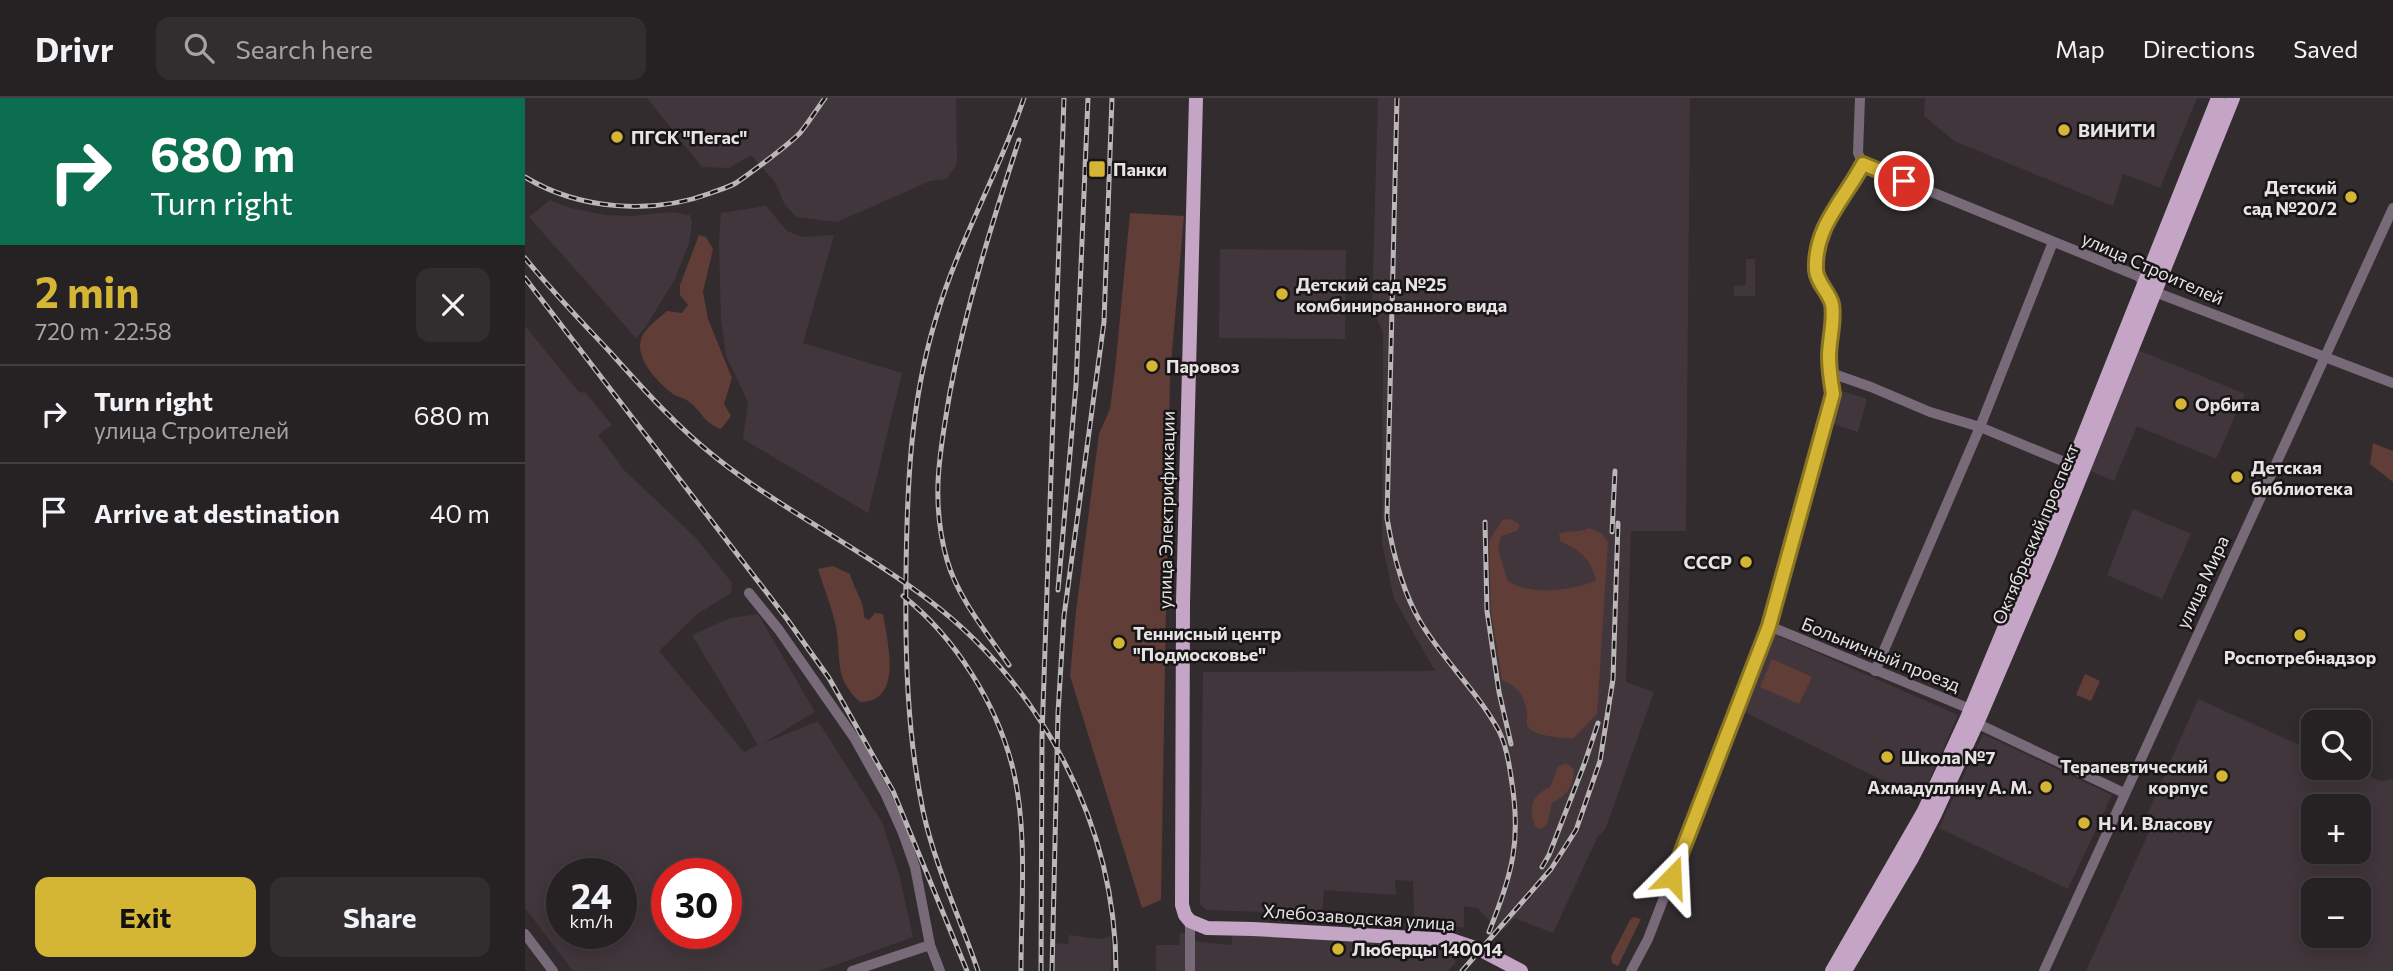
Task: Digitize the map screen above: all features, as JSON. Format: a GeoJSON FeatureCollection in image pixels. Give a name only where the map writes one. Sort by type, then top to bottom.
{"type":"FeatureCollection","features":[{"type":"Feature","properties":{"kind":"main road","name":"улица Электрификации"},"geometry":{"type":"LineString","coordinates":[[1190,921],[1182,905],[1183,603],[1196,98]]}},
{"type":"Feature","properties":{"kind":"main road","name":"Октябрьский проспект"},"geometry":{"type":"LineString","coordinates":[[1832,971],[1924,811],[1973,716],[2049,555],[2218,98]]}},
{"type":"Feature","properties":{"kind":"main road","name":"Октябрьский проспект"},"geometry":{"type":"LineString","coordinates":[[1845,971],[1934,816],[2072,464],[2233,98]]}},
{"type":"Feature","properties":{"kind":"main road","name":"Хлебозаводская улица"},"geometry":{"type":"LineString","coordinates":[[1190,921],[1207,928],[1451,940],[1481,950],[1521,971]]}},
{"type":"Feature","properties":{"kind":"street"},"geometry":{"type":"LineString","coordinates":[[1631,971],[1648,939],[1769,626],[1833,394],[1829,356],[1833,323],[1832,301],[1816,272],[1818,248],[1821,232],[1829,215],[1863,164],[1858,153],[1860,98]]}},
{"type":"Feature","properties":{"kind":"street","name":"улица Строителей"},"geometry":{"type":"LineString","coordinates":[[1863,164],[2138,276],[2150,287],[2393,383]]}},
{"type":"Feature","properties":{"kind":"street","name":"улица Мира"},"geometry":{"type":"LineString","coordinates":[[2044,971],[2393,208]]}},
{"type":"Feature","properties":{"kind":"street"},"geometry":{"type":"LineString","coordinates":[[1875,671],[1980,427],[2053,242]]}},
{"type":"Feature","properties":{"kind":"street"},"geometry":{"type":"LineString","coordinates":[[1831,373],[1930,412],[1980,427],[2072,464]]}},
{"type":"Feature","properties":{"kind":"street"},"geometry":{"type":"LineString","coordinates":[[749,593],[779,630],[855,739],[885,793],[915,867],[930,945],[940,971]]}},
{"type":"Feature","properties":{"kind":"street","name":"Больничный проезд"},"geometry":{"type":"LineString","coordinates":[[1769,626],[1973,716],[2125,793]]}},
{"type":"Feature","properties":{"kind":"street"},"geometry":{"type":"LineString","coordinates":[[1190,921],[1190,971]]}},
{"type":"Feature","properties":{"kind":"street"},"geometry":{"type":"LineString","coordinates":[[525,934],[553,971]]}},
{"type":"Feature","properties":{"kind":"street"},"geometry":{"type":"LineString","coordinates":[[852,971],[930,945]]}},
{"type":"Feature","properties":{"kind":"shaded area"},"geometry":{"type":"Polygon","coordinates":[[[647,98],[956,98],[957,163],[947,179],[930,181],[837,222],[796,217],[784,203],[775,182],[751,155],[729,168],[702,167],[647,98]]]}},
{"type":"Feature","properties":{"kind":"shaded area"},"geometry":{"type":"Polygon","coordinates":[[[1378,98],[1690,98],[1686,531],[1631,531],[1626,682],[1654,692],[1605,830],[1598,836],[1553,933],[1514,918],[1505,929],[1492,923],[1477,908],[1464,906],[1464,928],[1414,920],[1413,881],[1395,880],[1396,895],[1324,890],[1322,914],[1206,910],[1200,904],[1203,672],[1435,671],[1394,599],[1382,543],[1383,332],[1372,308],[1378,98]]]}},
{"type":"Feature","properties":{"kind":"shaded area"},"geometry":{"type":"Polygon","coordinates":[[[1925,98],[2197,98],[2160,188],[2123,174],[2113,206],[1954,141],[1924,116],[1925,98]]]}},
{"type":"Feature","properties":{"kind":"shaded area"},"geometry":{"type":"Polygon","coordinates":[[[550,200],[570,208],[605,215],[632,216],[670,212],[690,215],[692,223],[689,243],[675,279],[636,338],[529,217],[550,200]]]}},
{"type":"Feature","properties":{"kind":"shaded area"},"geometry":{"type":"Polygon","coordinates":[[[766,206],[787,231],[803,237],[834,235],[803,343],[902,373],[868,513],[743,439],[748,402],[726,356],[721,320],[721,213],[766,206]]]}},
{"type":"Feature","properties":{"kind":"shaded area","name":"Теннисный центр \"Подмосковье\""},"geometry":{"type":"Polygon","coordinates":[[[1130,213],[1184,216],[1170,374],[1161,900],[1142,908],[1070,676],[1099,434],[1110,409],[1130,213]]]}},
{"type":"Feature","properties":{"kind":"shaded area"},"geometry":{"type":"Polygon","coordinates":[[[699,235],[706,237],[713,249],[703,292],[708,319],[732,378],[724,404],[731,416],[721,429],[706,420],[688,401],[661,384],[645,363],[640,347],[643,335],[656,320],[667,311],[682,313],[688,305],[680,295],[680,285],[699,235]]]}},
{"type":"Feature","properties":{"kind":"shaded area","name":"Детский сад №25 комбинированного вида"},"geometry":{"type":"Polygon","coordinates":[[[1220,249],[1346,250],[1345,339],[1219,338],[1220,249]]]}},
{"type":"Feature","properties":{"kind":"shaded area"},"geometry":{"type":"Polygon","coordinates":[[[1746,259],[1755,259],[1755,296],[1734,296],[1734,286],[1746,285],[1746,259]]]}},
{"type":"Feature","properties":{"kind":"shaded area"},"geometry":{"type":"Polygon","coordinates":[[[525,326],[579,392],[586,393],[612,425],[598,435],[625,471],[696,538],[732,583],[731,593],[696,615],[659,651],[744,752],[758,745],[692,635],[730,618],[758,614],[815,712],[762,744],[818,721],[882,822],[899,874],[913,937],[819,971],[573,971],[556,949],[637,949],[637,858],[546,858],[546,936],[525,908],[525,326]]]}},
{"type":"Feature","properties":{"kind":"shaded area"},"geometry":{"type":"Polygon","coordinates":[[[2138,350],[2245,394],[2216,459],[2137,426],[2114,481],[2088,470],[2138,350]]]}},
{"type":"Feature","properties":{"kind":"shaded area"},"geometry":{"type":"Polygon","coordinates":[[[1839,390],[1867,399],[1858,432],[1833,424],[1839,390]]]}},
{"type":"Feature","properties":{"kind":"shaded area"},"geometry":{"type":"Polygon","coordinates":[[[2373,443],[2393,451],[2393,482],[2370,464],[2373,443]]]}},
{"type":"Feature","properties":{"kind":"shaded area"},"geometry":{"type":"Polygon","coordinates":[[[2133,509],[2191,534],[2162,599],[2107,575],[2133,509]]]}},
{"type":"Feature","properties":{"kind":"shaded area"},"geometry":{"type":"Polygon","coordinates":[[[1511,519],[1520,525],[1517,531],[1501,536],[1498,550],[1508,581],[1529,589],[1563,589],[1596,581],[1588,561],[1560,541],[1559,534],[1589,528],[1601,533],[1608,542],[1597,714],[1574,738],[1548,736],[1530,729],[1522,697],[1512,685],[1502,680],[1491,611],[1489,541],[1502,520],[1511,519]]]}},
{"type":"Feature","properties":{"kind":"shaded area"},"geometry":{"type":"Polygon","coordinates":[[[833,566],[850,574],[864,617],[869,620],[875,613],[883,614],[889,654],[888,681],[883,692],[874,700],[860,702],[851,693],[842,676],[836,627],[818,569],[833,566]]]}},
{"type":"Feature","properties":{"kind":"shaded area","name":"Школа №7"},"geometry":{"type":"Polygon","coordinates":[[[1774,634],[1958,715],[1921,799],[1744,712],[1774,634]]]}},
{"type":"Feature","properties":{"kind":"shaded area"},"geometry":{"type":"Polygon","coordinates":[[[1772,659],[1812,677],[1799,704],[1760,687],[1772,659]]]}},
{"type":"Feature","properties":{"kind":"shaded area"},"geometry":{"type":"Polygon","coordinates":[[[2085,674],[2100,681],[2091,701],[2076,695],[2085,674]]]}},
{"type":"Feature","properties":{"kind":"shaded area"},"geometry":{"type":"Polygon","coordinates":[[[2198,699],[2301,746],[2301,780],[2371,780],[2371,777],[2380,781],[2393,779],[2393,971],[2086,971],[2154,821],[2146,817],[2198,699]]]}},
{"type":"Feature","properties":{"kind":"shaded area"},"geometry":{"type":"Polygon","coordinates":[[[1983,734],[2112,795],[2068,889],[1939,828],[1983,734]]]}},
{"type":"Feature","properties":{"kind":"shaded area"},"geometry":{"type":"Polygon","coordinates":[[[1566,763],[1574,769],[1571,786],[1562,797],[1552,803],[1547,824],[1541,829],[1535,827],[1533,803],[1538,794],[1550,787],[1558,767],[1566,763]]]}},
{"type":"Feature","properties":{"kind":"shaded area"},"geometry":{"type":"Polygon","coordinates":[[[1634,917],[1641,919],[1618,966],[1612,963],[1611,957],[1634,917]]]}},
{"type":"Feature","properties":{"kind":"shaded area"},"geometry":{"type":"Polygon","coordinates":[[[1180,933],[1186,933],[1185,971],[1156,971],[1156,945],[1179,945],[1180,933]]]}},
{"type":"Feature","properties":{"kind":"shaded area"},"geometry":{"type":"Polygon","coordinates":[[[1233,934],[1445,947],[1456,962],[1448,971],[1194,971],[1193,941],[1231,945],[1233,934]]]}},
{"type":"Feature","properties":{"kind":"shaded area"},"geometry":{"type":"Polygon","coordinates":[[[1069,935],[1099,939],[1111,936],[1111,971],[1053,971],[1054,943],[1068,944],[1069,935]]]}},
{"type":"Feature","properties":{"kind":"railway"},"geometry":{"type":"LineString","coordinates":[[525,177],[569,197],[616,206],[688,200],[733,184],[760,166],[800,133],[825,98]]}},
{"type":"Feature","properties":{"kind":"railway"},"geometry":{"type":"LineString","coordinates":[[978,971],[928,831],[913,752],[906,634],[909,477],[920,382],[936,318],[956,262],[1024,98]]}},
{"type":"Feature","properties":{"kind":"railway"},"geometry":{"type":"LineString","coordinates":[[1041,971],[1042,736],[1064,98]]}},
{"type":"Feature","properties":{"kind":"railway"},"geometry":{"type":"LineString","coordinates":[[1058,590],[1076,385],[1088,98]]}},
{"type":"Feature","properties":{"kind":"railway"},"geometry":{"type":"LineString","coordinates":[[1052,971],[1058,713],[1064,616],[1104,322],[1112,98]]}},
{"type":"Feature","properties":{"kind":"railway"},"geometry":{"type":"LineString","coordinates":[[1397,98],[1387,518],[1399,572],[1414,611],[1430,637],[1491,717],[1507,754],[1514,800],[1515,839],[1504,892],[1489,932]]}},
{"type":"Feature","properties":{"kind":"railway"},"geometry":{"type":"LineString","coordinates":[[1009,665],[973,614],[952,574],[942,538],[938,476],[956,360],[980,265],[1019,140]]}},
{"type":"Feature","properties":{"kind":"railway"},"geometry":{"type":"LineString","coordinates":[[525,258],[675,422],[704,448],[769,496],[926,598],[967,633],[1005,672],[1037,716],[1065,762],[1086,812],[1103,863],[1113,917],[1116,971]]}},
{"type":"Feature","properties":{"kind":"railway"},"geometry":{"type":"LineString","coordinates":[[525,278],[787,619],[829,678],[893,791],[967,971]]}},
{"type":"Feature","properties":{"kind":"railway"},"geometry":{"type":"LineString","coordinates":[[1612,532],[1615,471]]}},
{"type":"Feature","properties":{"kind":"railway"},"geometry":{"type":"LineString","coordinates":[[1485,522],[1487,611],[1499,692],[1511,744]]}},
{"type":"Feature","properties":{"kind":"railway"},"geometry":{"type":"LineString","coordinates":[[1462,971],[1551,869],[1576,830],[1600,761],[1613,679],[1618,523]]}},
{"type":"Feature","properties":{"kind":"railway"},"geometry":{"type":"LineString","coordinates":[[903,596],[940,631],[956,652],[985,697],[1006,745],[1021,818],[1021,971]]}},
{"type":"Feature","properties":{"kind":"railway"},"geometry":{"type":"LineString","coordinates":[[1542,867],[1549,855],[1598,723]]}},
{"type":"Feature","properties":{"kind":"place","name":"ВИНИТИ"},"geometry":{"type":"Point","coordinates":[2064,130]}},
{"type":"Feature","properties":{"kind":"place","name":"ПГСК \"Пегас\""},"geometry":{"type":"Point","coordinates":[617,137]}},
{"type":"Feature","properties":{"kind":"place","name":"Панки"},"geometry":{"type":"Point","coordinates":[1097,169]}},
{"type":"Feature","properties":{"kind":"place","name":"Детский сад №20/2"},"geometry":{"type":"Point","coordinates":[2351,197]}},
{"type":"Feature","properties":{"kind":"place","name":"Детский сад №25 комбинированного вида"},"geometry":{"type":"Point","coordinates":[1282,294]}},
{"type":"Feature","properties":{"kind":"place","name":"Паровоз"},"geometry":{"type":"Point","coordinates":[1152,366]}},
{"type":"Feature","properties":{"kind":"place","name":"Орбита"},"geometry":{"type":"Point","coordinates":[2181,404]}},
{"type":"Feature","properties":{"kind":"place","name":"Детская библиотека"},"geometry":{"type":"Point","coordinates":[2237,477]}},
{"type":"Feature","properties":{"kind":"place","name":"СССР"},"geometry":{"type":"Point","coordinates":[1746,562]}},
{"type":"Feature","properties":{"kind":"place","name":"Роспотребнадзор"},"geometry":{"type":"Point","coordinates":[2300,635]}},
{"type":"Feature","properties":{"kind":"place","name":"Теннисный центр \"Подмосковье\""},"geometry":{"type":"Point","coordinates":[1119,643]}},
{"type":"Feature","properties":{"kind":"place","name":"Школа №7"},"geometry":{"type":"Point","coordinates":[1887,757]}},
{"type":"Feature","properties":{"kind":"place","name":"Терапевтический корпус"},"geometry":{"type":"Point","coordinates":[2222,776]}},
{"type":"Feature","properties":{"kind":"place","name":"Ахмадуллину А. М."},"geometry":{"type":"Point","coordinates":[2046,787]}},
{"type":"Feature","properties":{"kind":"place","name":"Н. И. Власову"},"geometry":{"type":"Point","coordinates":[2084,823]}},
{"type":"Feature","properties":{"kind":"place","name":"Люберцы 140014"},"geometry":{"type":"Point","coordinates":[1338,949]}},
{"type":"Feature","properties":{"kind":"route"},"geometry":{"type":"LineString","coordinates":[[1672,877],[1769,626],[1833,394],[1829,356],[1833,323],[1832,301],[1816,272],[1821,232],[1829,215],[1863,164],[1904,181]]}}]}
